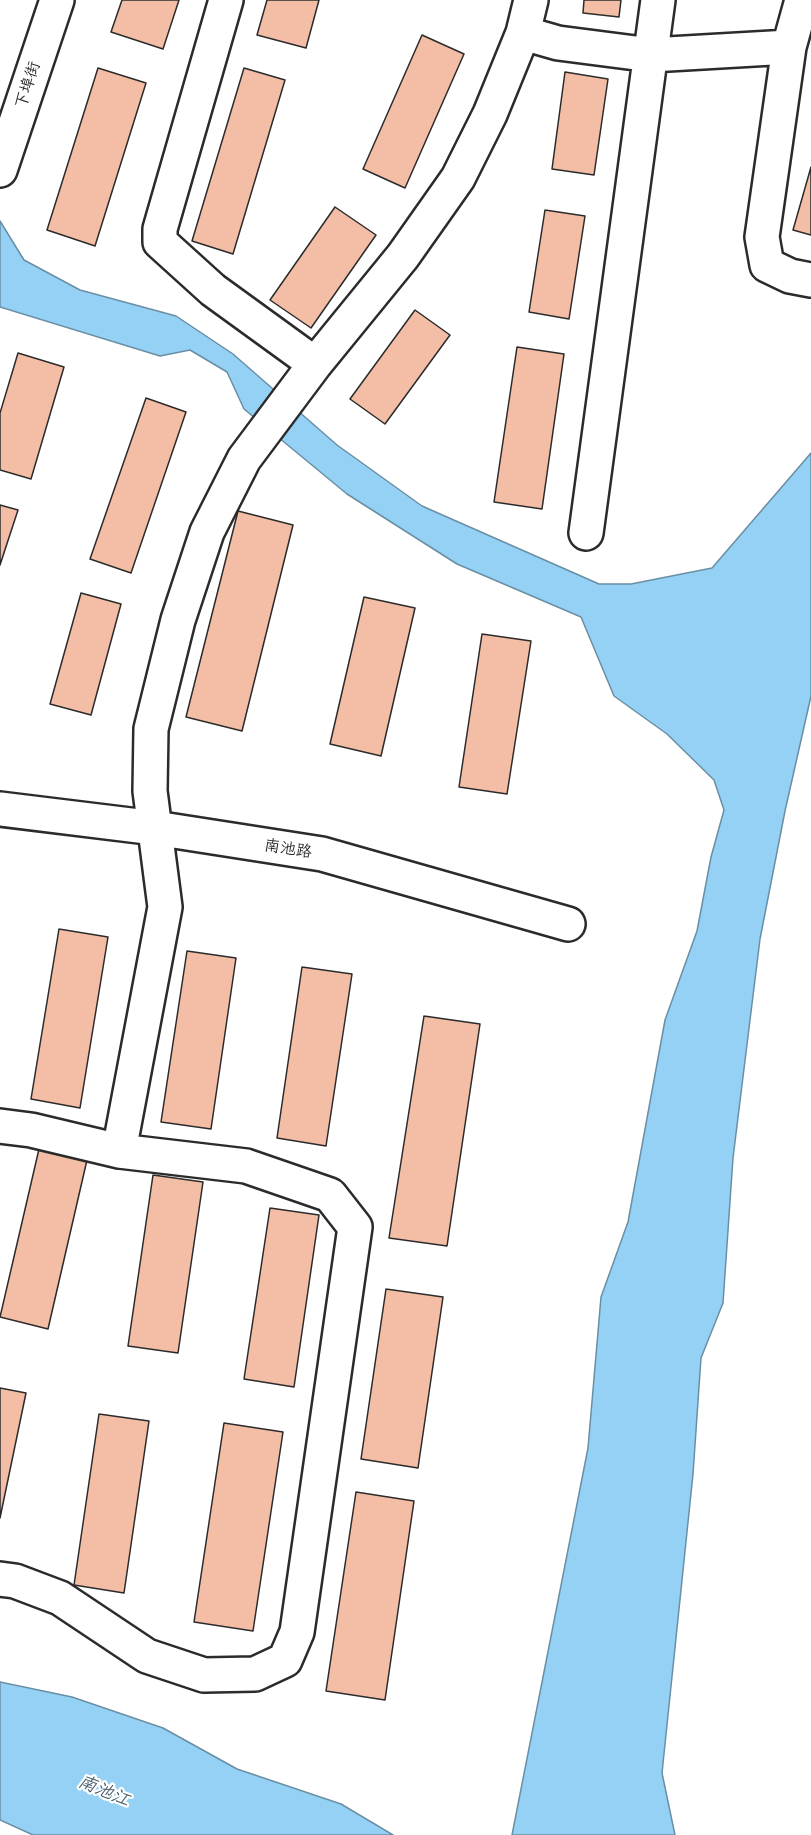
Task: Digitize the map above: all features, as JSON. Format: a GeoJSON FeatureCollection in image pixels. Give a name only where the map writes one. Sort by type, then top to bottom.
{"type":"FeatureCollection","features":[{"type":"Feature","properties":{"kind":"street","name":"下埠街"},"geometry":{"type":"LineString","coordinates":[[1,168],[57,0]]}},
{"type":"Feature","properties":{"kind":"street"},"geometry":{"type":"LineString","coordinates":[[226,0],[160,229],[160,242],[213,290],[315,364]]}},
{"type":"Feature","properties":{"kind":"street"},"geometry":{"type":"LineString","coordinates":[[119,1151],[165,907],[150,791],[151,729],[178,620],[207,532],[244,459],[315,364],[403,256],[458,178],[490,114],[523,33],[531,0]]}},
{"type":"Feature","properties":{"kind":"street"},"geometry":{"type":"LineString","coordinates":[[586,533],[658,0]]}},
{"type":"Feature","properties":{"kind":"street"},"geometry":{"type":"LineString","coordinates":[[802,0],[789,47],[762,237],[767,265],[790,276],[811,280]]}},
{"type":"Feature","properties":{"kind":"street"},"geometry":{"type":"LineString","coordinates":[[523,33],[558,43],[651,55],[789,47]]}},
{"type":"Feature","properties":{"kind":"street","name":"南池路"},"geometry":{"type":"LineString","coordinates":[[0,809],[155,828],[322,854],[568,924]]}},
{"type":"Feature","properties":{"kind":"street"},"geometry":{"type":"LineString","coordinates":[[0,1126],[31,1130],[119,1151],[246,1166],[330,1195],[355,1227],[297,1632],[285,1660],[255,1674],[204,1675],[147,1656],[60,1598],[15,1581],[0,1579]]}},
{"type":"Feature","properties":{"kind":"water"},"geometry":{"type":"Polygon","coordinates":[[[0,221],[24,260],[80,290],[176,316],[233,354],[337,445],[422,506],[599,584],[631,584],[712,568],[811,453],[811,696],[785,811],[760,939],[733,1158],[723,1303],[701,1358],[693,1474],[662,1773],[675,1835],[512,1835],[588,1448],[601,1297],[628,1222],[665,1020],[697,931],[711,857],[724,810],[714,780],[667,734],[614,696],[581,617],[457,564],[347,494],[244,409],[227,372],[190,350],[160,356],[0,307],[0,221]]]}},
{"type":"Feature","properties":{"kind":"water","name":"南池江"},"geometry":{"type":"Polygon","coordinates":[[[0,1682],[72,1697],[163,1728],[237,1769],[341,1804],[393,1835],[33,1835],[0,1820],[0,1682]]]}},
{"type":"Feature","properties":{"kind":"building"},"geometry":{"type":"Polygon","coordinates":[[[122,0],[179,0],[163,49],[111,32],[122,0]]]}},
{"type":"Feature","properties":{"kind":"building"},"geometry":{"type":"Polygon","coordinates":[[[267,0],[319,0],[306,48],[257,35],[267,0]]]}},
{"type":"Feature","properties":{"kind":"building"},"geometry":{"type":"Polygon","coordinates":[[[584,0],[621,0],[619,17],[583,13],[584,0]]]}},
{"type":"Feature","properties":{"kind":"building"},"geometry":{"type":"Polygon","coordinates":[[[422,35],[464,54],[405,188],[363,169],[422,35]]]}},
{"type":"Feature","properties":{"kind":"building"},"geometry":{"type":"Polygon","coordinates":[[[98,68],[146,83],[95,246],[47,230],[98,68]]]}},
{"type":"Feature","properties":{"kind":"building"},"geometry":{"type":"Polygon","coordinates":[[[244,68],[285,80],[233,254],[192,241],[244,68]]]}},
{"type":"Feature","properties":{"kind":"building"},"geometry":{"type":"Polygon","coordinates":[[[565,72],[608,79],[594,175],[552,169],[565,72]]]}},
{"type":"Feature","properties":{"kind":"building"},"geometry":{"type":"Polygon","coordinates":[[[811,167],[811,235],[793,230],[811,167]]]}},
{"type":"Feature","properties":{"kind":"building"},"geometry":{"type":"Polygon","coordinates":[[[335,207],[376,235],[311,328],[270,300],[335,207]]]}},
{"type":"Feature","properties":{"kind":"building"},"geometry":{"type":"Polygon","coordinates":[[[545,210],[585,216],[569,319],[529,312],[545,210]]]}},
{"type":"Feature","properties":{"kind":"building"},"geometry":{"type":"Polygon","coordinates":[[[415,310],[450,335],[385,424],[350,399],[415,310]]]}},
{"type":"Feature","properties":{"kind":"building"},"geometry":{"type":"Polygon","coordinates":[[[517,347],[564,354],[542,509],[494,502],[517,347]]]}},
{"type":"Feature","properties":{"kind":"building"},"geometry":{"type":"Polygon","coordinates":[[[18,353],[64,367],[31,479],[0,470],[0,413],[18,353]]]}},
{"type":"Feature","properties":{"kind":"building"},"geometry":{"type":"Polygon","coordinates":[[[146,398],[186,412],[131,573],[90,559],[146,398]]]}},
{"type":"Feature","properties":{"kind":"building"},"geometry":{"type":"Polygon","coordinates":[[[0,505],[18,510],[0,565],[0,505]]]}},
{"type":"Feature","properties":{"kind":"building"},"geometry":{"type":"Polygon","coordinates":[[[238,511],[293,525],[242,731],[186,717],[238,511]]]}},
{"type":"Feature","properties":{"kind":"building"},"geometry":{"type":"Polygon","coordinates":[[[81,593],[121,604],[91,715],[50,704],[81,593]]]}},
{"type":"Feature","properties":{"kind":"building"},"geometry":{"type":"Polygon","coordinates":[[[364,597],[415,608],[381,756],[330,744],[364,597]]]}},
{"type":"Feature","properties":{"kind":"building"},"geometry":{"type":"Polygon","coordinates":[[[482,634],[531,641],[507,794],[459,787],[482,634]]]}},
{"type":"Feature","properties":{"kind":"building"},"geometry":{"type":"Polygon","coordinates":[[[59,929],[108,937],[80,1108],[31,1099],[59,929]]]}},
{"type":"Feature","properties":{"kind":"building"},"geometry":{"type":"Polygon","coordinates":[[[187,951],[236,958],[211,1129],[161,1122],[187,951]]]}},
{"type":"Feature","properties":{"kind":"building"},"geometry":{"type":"Polygon","coordinates":[[[302,967],[352,974],[326,1146],[277,1138],[302,967]]]}},
{"type":"Feature","properties":{"kind":"building"},"geometry":{"type":"Polygon","coordinates":[[[424,1016],[480,1024],[447,1246],[389,1238],[424,1016]]]}},
{"type":"Feature","properties":{"kind":"building"},"geometry":{"type":"Polygon","coordinates":[[[39,1149],[87,1160],[48,1329],[0,1317],[39,1149]]]}},
{"type":"Feature","properties":{"kind":"building"},"geometry":{"type":"Polygon","coordinates":[[[153,1175],[203,1182],[178,1353],[128,1346],[153,1175]]]}},
{"type":"Feature","properties":{"kind":"building"},"geometry":{"type":"Polygon","coordinates":[[[270,1208],[319,1215],[294,1387],[244,1379],[270,1208]]]}},
{"type":"Feature","properties":{"kind":"building"},"geometry":{"type":"Polygon","coordinates":[[[386,1289],[443,1297],[418,1468],[361,1459],[386,1289]]]}},
{"type":"Feature","properties":{"kind":"building"},"geometry":{"type":"Polygon","coordinates":[[[0,1388],[26,1393],[0,1518],[0,1388]]]}},
{"type":"Feature","properties":{"kind":"building"},"geometry":{"type":"Polygon","coordinates":[[[99,1414],[149,1421],[124,1593],[74,1585],[99,1414]]]}},
{"type":"Feature","properties":{"kind":"building"},"geometry":{"type":"Polygon","coordinates":[[[224,1423],[283,1432],[253,1631],[194,1622],[224,1423]]]}},
{"type":"Feature","properties":{"kind":"building"},"geometry":{"type":"Polygon","coordinates":[[[356,1492],[414,1501],[385,1700],[326,1691],[356,1492]]]}}]}
